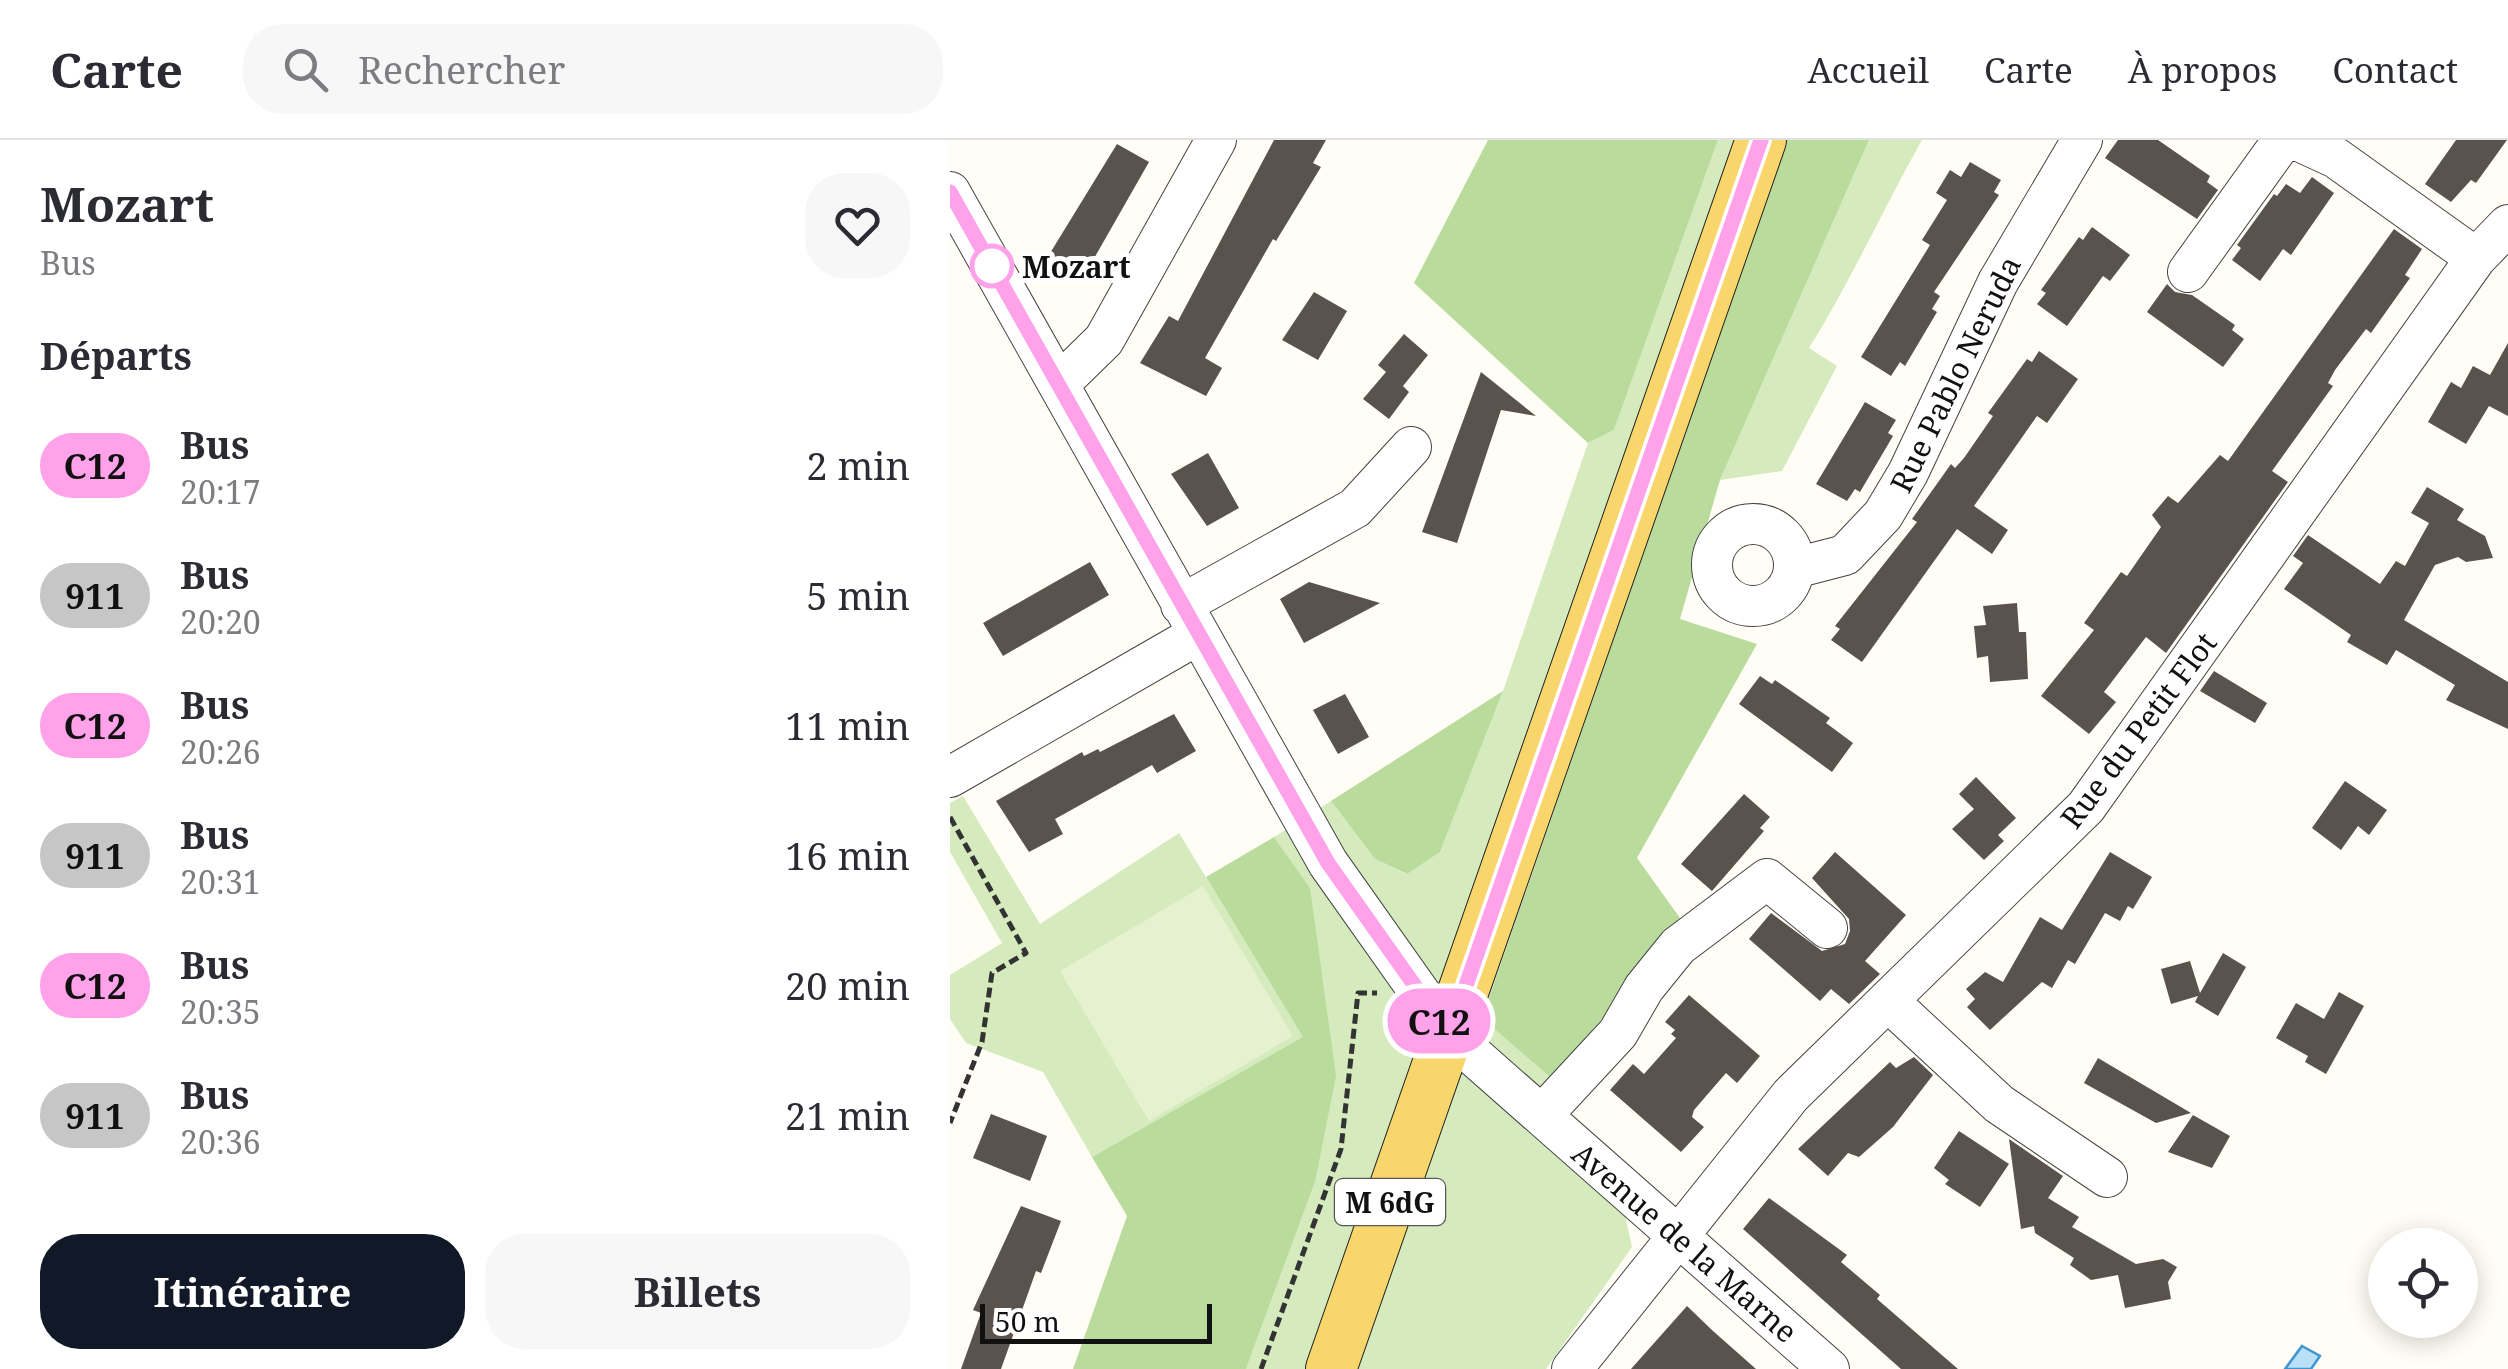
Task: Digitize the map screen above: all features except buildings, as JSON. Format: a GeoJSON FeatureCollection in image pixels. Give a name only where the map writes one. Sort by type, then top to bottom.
{"type":"FeatureCollection","features":[{"type":"Feature","properties":{"kind":"main road","name":"M 6dG"},"geometry":{"type":"LineString","coordinates":[[1331,1369],[1761,140]]}},
{"type":"Feature","properties":{"kind":"street"},"geometry":{"type":"LineString","coordinates":[[1060,383],[1104,340],[1216,140]]}},
{"type":"Feature","properties":{"kind":"street","name":"Rue Pablo Neruda"},"geometry":{"type":"LineString","coordinates":[[1795,568],[1845,554],[1883,515],[1908,473],[1998,282],[2082,140]]}},
{"type":"Feature","properties":{"kind":"street"},"geometry":{"type":"LineString","coordinates":[[2188,272],[2283,140]]}},
{"type":"Feature","properties":{"kind":"street"},"geometry":{"type":"LineString","coordinates":[[2297,140],[2336,158],[2476,258]]}},
{"type":"Feature","properties":{"kind":"street","name":"Avenue de la Marne"},"geometry":{"type":"LineString","coordinates":[[950,192],[1189,620],[1353,903],[1449,1034],[1828,1369]]}},
{"type":"Feature","properties":{"kind":"street","name":"Rue du Petit Flot"},"geometry":{"type":"LineString","coordinates":[[1572,1369],[1791,1096],[2086,806],[2476,258],[2508,225]]}},
{"type":"Feature","properties":{"kind":"street"},"geometry":{"type":"LineString","coordinates":[[950,777],[1356,508],[1411,447]]}},
{"type":"Feature","properties":{"kind":"street"},"geometry":{"type":"LineString","coordinates":[[1542,1115],[1618,1033],[1644,988],[1678,946],[1767,878],[1827,928]]}},
{"type":"Feature","properties":{"kind":"street"},"geometry":{"type":"LineString","coordinates":[[1888,1001],[1984,1093],[2107,1177]]}},
{"type":"Feature","properties":{"kind":"path"},"geometry":{"type":"LineString","coordinates":[[950,817],[1026,952],[992,973],[982,1042],[950,1123]]}},
{"type":"Feature","properties":{"kind":"green space"},"geometry":{"type":"Polygon","coordinates":[[[1488,140],[1718,140],[1614,430],[1588,443],[1414,283],[1488,140]]]}},
{"type":"Feature","properties":{"kind":"green space"},"geometry":{"type":"Polygon","coordinates":[[[1718,140],[1787,140],[1482,1017],[1551,1078],[1521,1115],[1623,1206],[1632,1247],[1546,1369],[1246,1369],[1315,1182],[1310,889],[1274,837],[1331,801],[1375,859],[1406,874],[1440,852],[1503,691],[1588,443],[1614,430],[1718,140]]]}},
{"type":"Feature","properties":{"kind":"green space"},"geometry":{"type":"Polygon","coordinates":[[[1787,140],[1869,140],[1720,480],[1680,619],[1757,644],[1637,858],[1680,918],[1661,935],[1632,984],[1551,1078],[1482,1018],[1787,140]]]}},
{"type":"Feature","properties":{"kind":"green space"},"geometry":{"type":"Polygon","coordinates":[[[1869,140],[1922,140],[1809,348],[1837,366],[1782,471],[1720,480],[1869,140]]]}},
{"type":"Feature","properties":{"kind":"green space"},"geometry":{"type":"Polygon","coordinates":[[[1503,691],[1440,852],[1407,874],[1375,859],[1331,801],[1503,691]]]}},
{"type":"Feature","properties":{"kind":"green space"},"geometry":{"type":"Polygon","coordinates":[[[963,796],[1040,924],[1179,833],[1304,1038],[1092,1157],[1043,1072],[966,1043],[950,1019],[950,975],[1002,943],[950,852],[950,803],[963,796]]]}},
{"type":"Feature","properties":{"kind":"green space"},"geometry":{"type":"Polygon","coordinates":[[[1274,837],[1310,888],[1336,1076],[1315,1182],[1246,1369],[1073,1369],[1127,1216],[1092,1157],[1303,1037],[1206,877],[1274,837]]]}},
{"type":"Feature","properties":{"kind":"green space"},"geometry":{"type":"Polygon","coordinates":[[[1203,886],[1293,1036],[1149,1121],[1060,971],[1203,886]]]}},
{"type":"Feature","properties":{"kind":"water"},"geometry":{"type":"Polygon","coordinates":[[[2302,1346],[2320,1356],[2311,1369],[2285,1369],[2302,1346]]]}},
{"type":"Feature","properties":{"kind":"bus line","name":"C12"},"geometry":{"type":"LineString","coordinates":[[950,192],[1328,863],[1449,1034],[1761,140]]}},
{"type":"Feature","properties":{"kind":"place","name":"Mozart"},"geometry":{"type":"Point","coordinates":[992,266]}}]}
